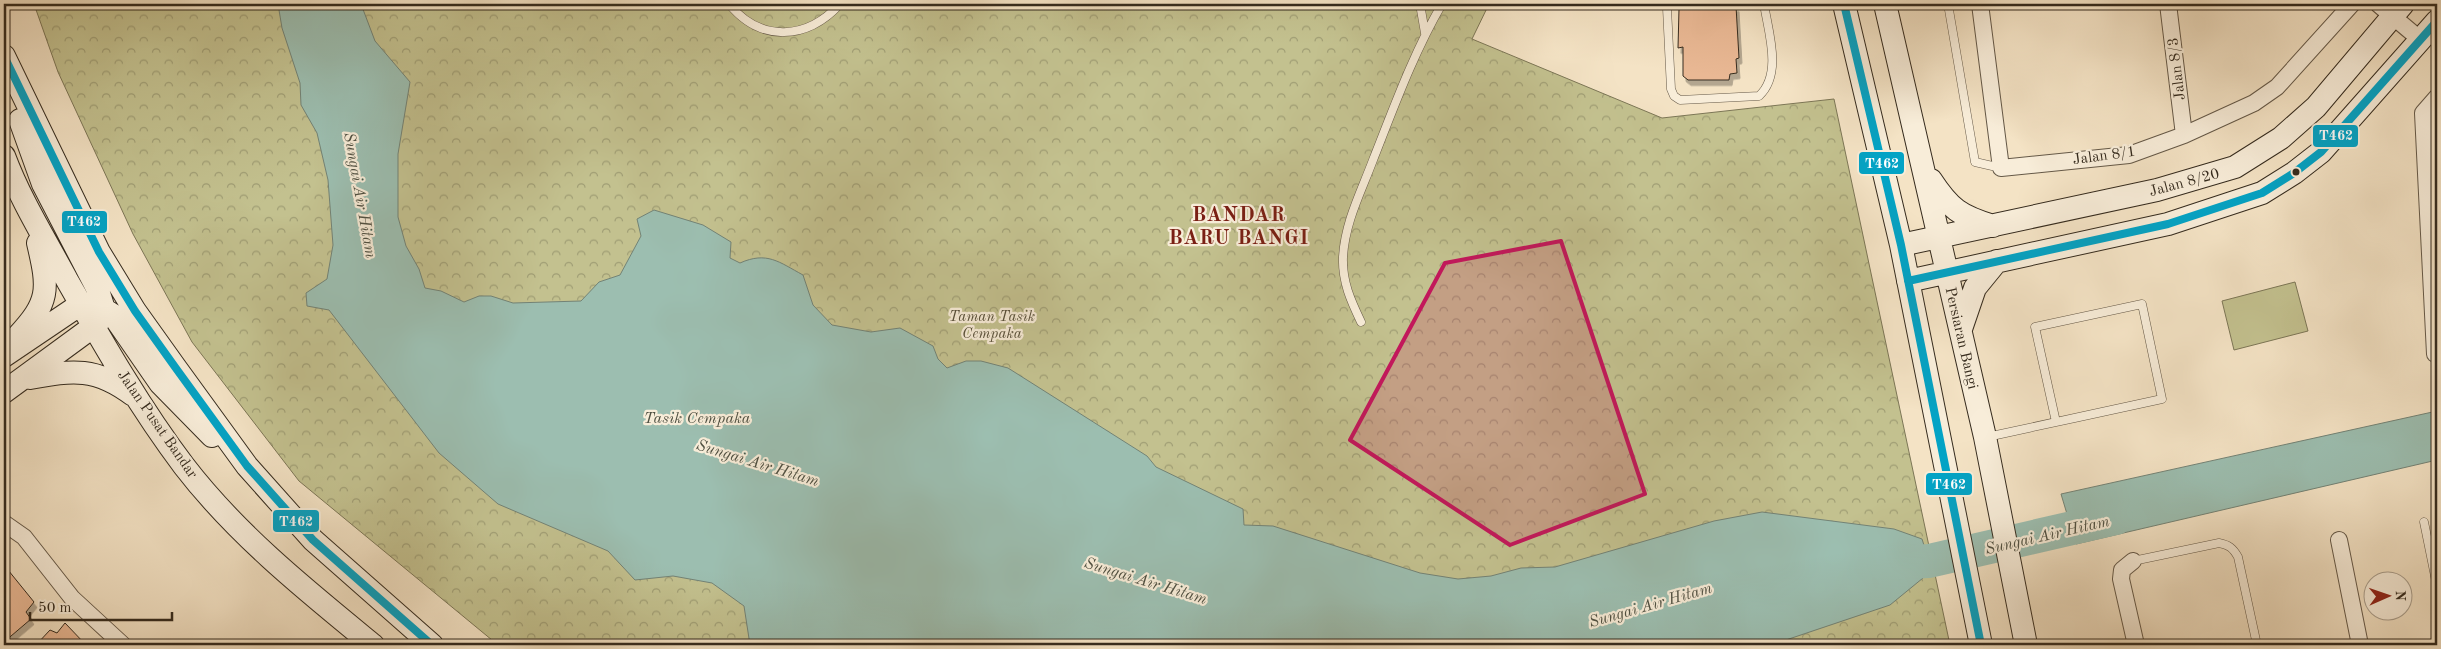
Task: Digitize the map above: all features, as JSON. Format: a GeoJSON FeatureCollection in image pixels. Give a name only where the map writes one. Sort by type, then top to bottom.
{"type":"FeatureCollection","features":[{"type":"Feature","properties":{"kind":"main road"},"geometry":{"type":"LineString","coordinates":[[1844,4],[1901,245],[1981,645]]}},
{"type":"Feature","properties":{"kind":"main road","name":"Persiaran Bangi"},"geometry":{"type":"LineString","coordinates":[[1885,4],[1985,437],[2026,645]]}},
{"type":"Feature","properties":{"kind":"main road","name":"Jalan 8/20"},"geometry":{"type":"LineString","coordinates":[[1901,245],[2156,190],[2235,167],[2280,138],[2302,120],[2334,87],[2391,8]]}},
{"type":"Feature","properties":{"kind":"main road"},"geometry":{"type":"LineString","coordinates":[[1908,281],[2168,224],[2209,212],[2262,192],[2294,173],[2320,152],[2422,41],[2437,21]]}},
{"type":"Feature","properties":{"kind":"main road"},"geometry":{"type":"LineString","coordinates":[[5,60],[22,129],[43,184],[94,280],[99,316]]}},
{"type":"Feature","properties":{"kind":"main road"},"geometry":{"type":"LineString","coordinates":[[5,60],[99,252],[141,319],[247,466],[313,540],[432,645]]}},
{"type":"Feature","properties":{"kind":"main road","name":"Jalan Pusat Bandar"},"geometry":{"type":"LineString","coordinates":[[4,156],[12,178],[80,304],[99,316],[138,398],[185,466],[249,539],[373,645]]}},
{"type":"Feature","properties":{"kind":"main road"},"geometry":{"type":"LineString","coordinates":[[1924,169],[1942,198],[1953,209],[1965,217],[1994,226]]}},
{"type":"Feature","properties":{"kind":"main road"},"geometry":{"type":"LineString","coordinates":[[4,352],[32,321],[46,288],[45,270],[31,214]]}},
{"type":"Feature","properties":{"kind":"main road"},"geometry":{"type":"LineString","coordinates":[[1961,330],[1975,288],[1997,261]]}},
{"type":"Feature","properties":{"kind":"main road"},"geometry":{"type":"LineString","coordinates":[[4,356],[80,304]]}},
{"type":"Feature","properties":{"kind":"main road"},"geometry":{"type":"LineString","coordinates":[[4,392],[23,379],[99,316]]}},
{"type":"Feature","properties":{"kind":"main road"},"geometry":{"type":"LineString","coordinates":[[99,316],[121,325],[160,384],[201,427],[247,466]]}},
{"type":"Feature","properties":{"kind":"main road"},"geometry":{"type":"LineString","coordinates":[[23,379],[74,370],[88,372],[120,385],[138,398]]}},
{"type":"Feature","properties":{"kind":"street"},"geometry":{"type":"LineString","coordinates":[[1980,4],[2001,168]]}},
{"type":"Feature","properties":{"kind":"street","name":"Jalan 8/3"},"geometry":{"type":"LineString","coordinates":[[2168,4],[2184,135]]}},
{"type":"Feature","properties":{"kind":"street","name":"Jalan 8/1"},"geometry":{"type":"LineString","coordinates":[[2001,168],[2129,155],[2184,135],[2254,103],[2278,87],[2352,4]]}},
{"type":"Feature","properties":{"kind":"street"},"geometry":{"type":"LineString","coordinates":[[2391,8],[2422,41]]}},
{"type":"Feature","properties":{"kind":"street"},"geometry":{"type":"LineString","coordinates":[[2436,354],[2424,114],[2437,97]]}},
{"type":"Feature","properties":{"kind":"street"},"geometry":{"type":"LineString","coordinates":[[4,522],[24,537],[72,598],[123,645]]}},
{"type":"Feature","properties":{"kind":"street"},"geometry":{"type":"LineString","coordinates":[[2339,540],[2360,645]]}},
{"type":"Feature","properties":{"kind":"street"},"geometry":{"type":"LineString","coordinates":[[2133,560],[2122,570],[2121,579],[2136,645]]}},
{"type":"Feature","properties":{"kind":"lane"},"geometry":{"type":"LineString","coordinates":[[729,4],[738,15],[759,28],[783,33],[806,30],[828,18],[840,4]]}},
{"type":"Feature","properties":{"kind":"lane"},"geometry":{"type":"LineString","coordinates":[[1420,4],[1425,33]]}},
{"type":"Feature","properties":{"kind":"lane"},"geometry":{"type":"LineString","coordinates":[[1361,322],[1345,288],[1343,258],[1348,223],[1390,112],[1425,33],[1442,4]]}},
{"type":"Feature","properties":{"kind":"lane"},"geometry":{"type":"LineString","coordinates":[[1670,4],[1668,8],[1671,89],[1680,100],[1759,96],[1766,90],[1772,61],[1764,4]]}},
{"type":"Feature","properties":{"kind":"lane"},"geometry":{"type":"LineString","coordinates":[[1948,4],[1975,162],[2001,168]]}},
{"type":"Feature","properties":{"kind":"lane"},"geometry":{"type":"LineString","coordinates":[[1985,437],[2056,422],[2162,399],[2142,304],[2036,327],[2056,422]]}},
{"type":"Feature","properties":{"kind":"lane"},"geometry":{"type":"LineString","coordinates":[[2424,522],[2437,586]]}},
{"type":"Feature","properties":{"kind":"lane"},"geometry":{"type":"LineString","coordinates":[[2133,560],[2219,543],[2227,544],[2234,549],[2238,557],[2257,645]]}},
{"type":"Feature","properties":{"kind":"highlighted area"},"geometry":{"type":"Polygon","coordinates":[[[1561,241],[1645,494],[1510,545],[1350,440],[1445,263],[1561,241]]]}},
{"type":"Feature","properties":{"kind":"green space","name":"Taman Tasik Cempaka"},"geometry":{"type":"Polygon","coordinates":[[[34,4],[1489,4],[1472,39],[1662,118],[1834,99],[1950,645],[498,645],[299,481],[192,342],[133,234],[58,72],[34,4]]]}},
{"type":"Feature","properties":{"kind":"green space"},"geometry":{"type":"Polygon","coordinates":[[[2295,282],[2308,331],[2234,350],[2222,301],[2295,282]]]}},
{"type":"Feature","properties":{"kind":"water","name":"Tasik Cempaka"},"geometry":{"type":"Polygon","coordinates":[[[278,4],[361,4],[375,41],[410,82],[398,154],[398,217],[406,246],[419,269],[425,288],[441,291],[464,302],[479,296],[491,296],[513,303],[581,301],[599,282],[620,275],[641,236],[637,219],[654,210],[703,225],[731,242],[730,258],[740,263],[765,258],[780,262],[803,275],[813,305],[832,325],[871,332],[900,328],[933,346],[938,359],[947,368],[966,361],[981,361],[1008,368],[1147,456],[1156,467],[1243,509],[1244,525],[1273,526],[1420,573],[1458,579],[1491,576],[1521,568],[1555,567],[1714,521],[1762,512],[1894,529],[1922,539],[1929,561],[1923,578],[1890,605],[1771,645],[750,645],[744,606],[712,583],[673,576],[635,580],[608,551],[498,504],[439,453],[329,310],[307,306],[306,293],[327,279],[333,245],[328,180],[317,133],[301,105],[300,83],[282,28],[278,4]]]}},
{"type":"Feature","properties":{"kind":"water"},"geometry":{"type":"Polygon","coordinates":[[[2437,411],[2437,460],[2076,544],[2061,494],[2437,411]]]}},
{"type":"Feature","properties":{"kind":"building"},"geometry":{"type":"Polygon","coordinates":[[[1736,6],[1739,58],[1736,59],[1737,73],[1730,74],[1729,80],[1688,80],[1683,76],[1683,47],[1678,48],[1679,9],[1736,6]]]}},
{"type":"Feature","properties":{"kind":"building"},"geometry":{"type":"Polygon","coordinates":[[[4,565],[34,602],[26,612],[31,619],[4,642],[4,565]]]}},
{"type":"Feature","properties":{"kind":"building"},"geometry":{"type":"Polygon","coordinates":[[[65,623],[86,645],[36,645],[50,630],[57,633],[65,623]]]}},
{"type":"Feature","properties":{"kind":"waterway","name":"Sungai Air Hitam"},"geometry":{"type":"LineString","coordinates":[[1884,563],[1929,561],[2116,518]]}},
{"type":"Feature","properties":{"kind":"transit line","name":"T462"},"geometry":{"type":"LineString","coordinates":[[1844,4],[1901,245],[1981,645]]}},
{"type":"Feature","properties":{"kind":"transit line","name":"T462"},"geometry":{"type":"LineString","coordinates":[[1908,281],[2168,224],[2262,193],[2294,173],[2321,152],[2437,21]]}},
{"type":"Feature","properties":{"kind":"transit line","name":"T462"},"geometry":{"type":"LineString","coordinates":[[4,56],[99,252],[135,311],[175,367],[247,466],[313,540],[432,645]]}},
{"type":"Feature","properties":{"kind":"district","name":"BANDAR BARU BANGI"},"geometry":{"type":"Point","coordinates":[1239,226]}}]}
